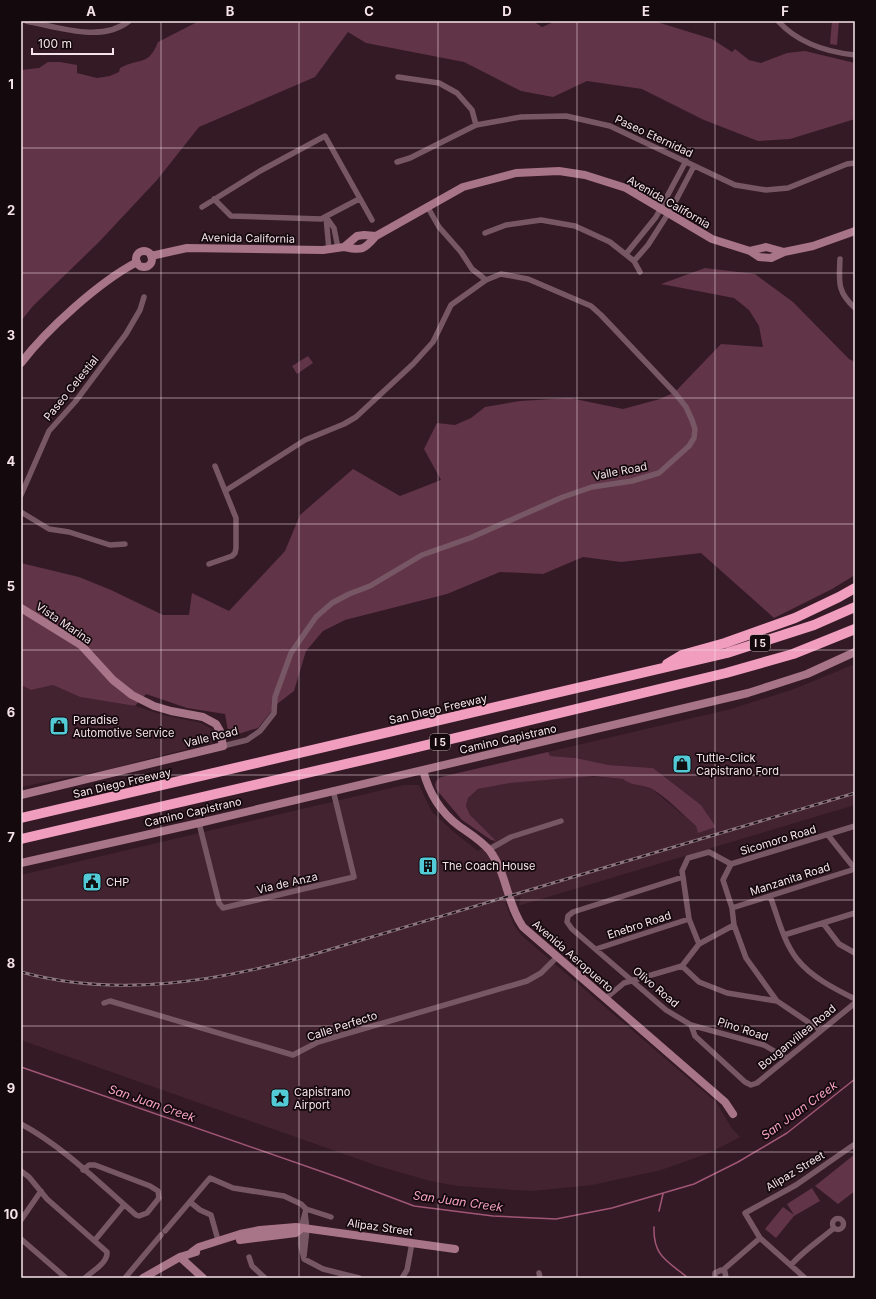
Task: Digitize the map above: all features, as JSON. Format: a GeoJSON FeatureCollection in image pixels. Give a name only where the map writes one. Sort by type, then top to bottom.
{"type":"FeatureCollection","features":[{"type":"Feature","properties":{"kind":"highway"},"geometry":{"type":"LineString","coordinates":[[662,668],[682,654],[725,643],[795,618],[840,598],[855,588]]}},
{"type":"Feature","properties":{"kind":"highway","name":"San Diego Freeway"},"geometry":{"type":"LineString","coordinates":[[21,818],[755,645],[814,625],[855,607]]}},
{"type":"Feature","properties":{"kind":"highway","name":"I 5"},"geometry":{"type":"LineString","coordinates":[[21,839],[389,754],[726,673],[793,654],[855,629]]}},
{"type":"Feature","properties":{"kind":"street"},"geometry":{"type":"LineString","coordinates":[[26,21],[95,33],[116,30],[129,21]]}},
{"type":"Feature","properties":{"kind":"street"},"geometry":{"type":"LineString","coordinates":[[778,21],[804,41],[814,46],[836,53],[855,55]]}},
{"type":"Feature","properties":{"kind":"street"},"geometry":{"type":"LineString","coordinates":[[398,77],[439,83],[457,93],[472,110],[476,125]]}},
{"type":"Feature","properties":{"kind":"street","name":"Paseo Eternidad"},"geometry":{"type":"LineString","coordinates":[[397,162],[410,158],[476,125],[521,117],[566,116],[610,126],[735,185],[766,190],[788,188],[847,164],[855,163]]}},
{"type":"Feature","properties":{"kind":"street"},"geometry":{"type":"LineString","coordinates":[[202,207],[260,171],[326,136],[359,199],[372,220]]}},
{"type":"Feature","properties":{"kind":"street"},"geometry":{"type":"LineString","coordinates":[[634,261],[648,245],[677,178],[686,162]]}},
{"type":"Feature","properties":{"kind":"street"},"geometry":{"type":"LineString","coordinates":[[626,254],[664,210],[685,182],[694,166]]}},
{"type":"Feature","properties":{"kind":"street","name":"Avenida California"},"geometry":{"type":"LineString","coordinates":[[21,362],[46,334],[71,311],[112,278],[137,262],[136,258],[141,252],[149,253],[152,256],[187,248],[364,249],[376,236],[448,194],[478,181],[516,173],[559,171],[609,181],[626,188],[712,239],[750,251],[766,259],[784,252],[813,246],[855,231]]}},
{"type":"Feature","properties":{"kind":"street"},"geometry":{"type":"LineString","coordinates":[[677,178],[685,182]]}},
{"type":"Feature","properties":{"kind":"street"},"geometry":{"type":"LineString","coordinates":[[214,199],[231,216],[321,219],[359,199]]}},
{"type":"Feature","properties":{"kind":"street"},"geometry":{"type":"LineString","coordinates":[[427,206],[439,227],[462,252],[472,269],[486,280]]}},
{"type":"Feature","properties":{"kind":"street"},"geometry":{"type":"LineString","coordinates":[[326,217],[334,228],[337,248]]}},
{"type":"Feature","properties":{"kind":"street"},"geometry":{"type":"LineString","coordinates":[[484,233],[506,225],[541,220],[575,226],[604,239],[626,254],[634,261],[640,272]]}},
{"type":"Feature","properties":{"kind":"street","name":"Avenida California"},"geometry":{"type":"LineString","coordinates":[[337,248],[359,236],[376,236]]}},
{"type":"Feature","properties":{"kind":"street"},"geometry":{"type":"LineString","coordinates":[[639,238],[648,245]]}},
{"type":"Feature","properties":{"kind":"street","name":"Avenida California"},"geometry":{"type":"LineString","coordinates":[[750,251],[766,247],[784,252]]}},
{"type":"Feature","properties":{"kind":"street"},"geometry":{"type":"LineString","coordinates":[[840,259],[839,286],[845,299],[855,308]]}},
{"type":"Feature","properties":{"kind":"street","name":"Valle Road"},"geometry":{"type":"LineString","coordinates":[[21,795],[247,740],[260,731],[274,713],[275,697],[291,653],[316,617],[332,603],[349,594],[370,586],[422,555],[470,538],[563,497],[592,487],[632,481],[659,473],[689,446],[694,438],[695,429],[686,407],[656,372],[596,310],[576,299],[521,277],[501,274],[486,280],[451,305],[433,342],[413,364],[356,417],[344,424],[305,440],[225,491]]}},
{"type":"Feature","properties":{"kind":"street","name":"Paseo Celestial"},"geometry":{"type":"LineString","coordinates":[[21,495],[49,431],[75,402],[126,334],[140,310],[144,297]]}},
{"type":"Feature","properties":{"kind":"street"},"geometry":{"type":"LineString","coordinates":[[209,564],[226,559],[235,553],[236,518],[215,466]]}},
{"type":"Feature","properties":{"kind":"street"},"geometry":{"type":"LineString","coordinates":[[21,512],[49,529],[69,532],[110,545],[124,544]]}},
{"type":"Feature","properties":{"kind":"street","name":"Vista Marina"},"geometry":{"type":"LineString","coordinates":[[21,608],[81,645],[113,680],[132,694],[154,706],[203,717],[216,724],[220,731],[223,746]]}},
{"type":"Feature","properties":{"kind":"street","name":"Camino Capistrano"},"geometry":{"type":"LineString","coordinates":[[21,863],[199,823],[333,790],[748,693],[807,674],[855,652]]}},
{"type":"Feature","properties":{"kind":"street","name":"Avenida Aeropuerto"},"geometry":{"type":"LineString","coordinates":[[422,770],[431,793],[445,815],[488,850],[501,871],[517,918],[531,935],[725,1102],[733,1114]]}},
{"type":"Feature","properties":{"kind":"street","name":"Via de Anza"},"geometry":{"type":"LineString","coordinates":[[199,823],[219,903],[223,908],[300,891],[354,877],[333,790]]}},
{"type":"Feature","properties":{"kind":"street"},"geometry":{"type":"LineString","coordinates":[[488,850],[511,837],[561,821]]}},
{"type":"Feature","properties":{"kind":"street","name":"Sicomoro Road"},"geometry":{"type":"LineString","coordinates":[[682,877],[682,871],[688,858],[709,852],[731,864],[855,826]]}},
{"type":"Feature","properties":{"kind":"street"},"geometry":{"type":"LineString","coordinates":[[828,835],[855,869]]}},
{"type":"Feature","properties":{"kind":"street"},"geometry":{"type":"LineString","coordinates":[[731,864],[723,880],[732,908],[734,925],[746,958],[777,1001],[820,1030]]}},
{"type":"Feature","properties":{"kind":"street","name":"Manzanita Road"},"geometry":{"type":"LineString","coordinates":[[732,908],[855,869]]}},
{"type":"Feature","properties":{"kind":"street"},"geometry":{"type":"LineString","coordinates":[[682,877],[689,919],[699,944]]}},
{"type":"Feature","properties":{"kind":"street","name":"Olivo Road"},"geometry":{"type":"LineString","coordinates":[[682,877],[573,912],[567,919],[567,922],[572,929],[666,1010],[691,1025],[695,1036],[751,1085]]}},
{"type":"Feature","properties":{"kind":"street"},"geometry":{"type":"LineString","coordinates":[[770,896],[784,935],[797,959],[827,985],[855,999]]}},
{"type":"Feature","properties":{"kind":"street"},"geometry":{"type":"LineString","coordinates":[[784,935],[855,913]]}},
{"type":"Feature","properties":{"kind":"street","name":"Enebro Road"},"geometry":{"type":"LineString","coordinates":[[596,949],[689,919]]}},
{"type":"Feature","properties":{"kind":"street"},"geometry":{"type":"LineString","coordinates":[[823,923],[839,944],[855,953]]}},
{"type":"Feature","properties":{"kind":"street"},"geometry":{"type":"LineString","coordinates":[[605,999],[624,983],[682,966],[699,944],[734,925]]}},
{"type":"Feature","properties":{"kind":"street","name":"Calle Perfecto"},"geometry":{"type":"LineString","coordinates":[[104,1003],[110,1001],[293,1055],[318,1042],[527,981],[541,973],[557,957]]}},
{"type":"Feature","properties":{"kind":"street"},"geometry":{"type":"LineString","coordinates":[[682,966],[699,982],[720,990],[777,1001]]}},
{"type":"Feature","properties":{"kind":"street","name":"Bouganvillea Road"},"geometry":{"type":"LineString","coordinates":[[751,1085],[757,1083],[820,1030],[855,1003]]}},
{"type":"Feature","properties":{"kind":"street","name":"Pino Road"},"geometry":{"type":"LineString","coordinates":[[691,1025],[764,1045],[786,1058]]}},
{"type":"Feature","properties":{"kind":"street"},"geometry":{"type":"LineString","coordinates":[[21,1124],[41,1136],[136,1215],[143,1216],[157,1201],[160,1194],[155,1188],[95,1165],[89,1165],[83,1170]]}},
{"type":"Feature","properties":{"kind":"street","name":"Alipaz Street"},"geometry":{"type":"LineString","coordinates":[[760,1238],[745,1213],[796,1185],[855,1144]]}},
{"type":"Feature","properties":{"kind":"street"},"geometry":{"type":"LineString","coordinates":[[21,1171],[29,1177],[47,1199],[107,1252],[108,1256],[85,1278]]}},
{"type":"Feature","properties":{"kind":"street"},"geometry":{"type":"LineString","coordinates":[[125,1278],[210,1178],[233,1188],[284,1196],[301,1204],[305,1211],[331,1217]]}},
{"type":"Feature","properties":{"kind":"street"},"geometry":{"type":"LineString","coordinates":[[21,1220],[41,1191]]}},
{"type":"Feature","properties":{"kind":"street"},"geometry":{"type":"LineString","coordinates":[[190,1202],[200,1210],[211,1215],[218,1240]]}},
{"type":"Feature","properties":{"kind":"street"},"geometry":{"type":"LineString","coordinates":[[95,1240],[124,1205]]}},
{"type":"Feature","properties":{"kind":"street"},"geometry":{"type":"LineString","coordinates":[[305,1211],[302,1220],[304,1229],[301,1246],[304,1259],[323,1269],[359,1278]]}},
{"type":"Feature","properties":{"kind":"street","name":"Alipaz Street"},"geometry":{"type":"LineString","coordinates":[[192,1252],[199,1247],[218,1240],[260,1230],[296,1227],[455,1249]]}},
{"type":"Feature","properties":{"kind":"street"},"geometry":{"type":"LineString","coordinates":[[790,1265],[803,1251],[820,1240],[834,1228]]}},
{"type":"Feature","properties":{"kind":"street","name":"Alipaz Street"},"geometry":{"type":"LineString","coordinates":[[143,1278],[180,1257],[192,1252],[247,1238],[296,1233],[304,1229]]}},
{"type":"Feature","properties":{"kind":"street"},"geometry":{"type":"LineString","coordinates":[[715,1278],[716,1272],[723,1270],[760,1238],[802,1277]]}},
{"type":"Feature","properties":{"kind":"street"},"geometry":{"type":"LineString","coordinates":[[21,1239],[66,1278]]}},
{"type":"Feature","properties":{"kind":"street"},"geometry":{"type":"LineString","coordinates":[[402,1278],[407,1270],[412,1243]]}},
{"type":"Feature","properties":{"kind":"street"},"geometry":{"type":"LineString","coordinates":[[180,1257],[203,1278]]}},
{"type":"Feature","properties":{"kind":"street"},"geometry":{"type":"LineString","coordinates":[[249,1257],[252,1266],[265,1278]]}},
{"type":"Feature","properties":{"kind":"street"},"geometry":{"type":"LineString","coordinates":[[723,1270],[726,1274],[726,1278]]}},
{"type":"Feature","properties":{"kind":"shaded area"},"geometry":{"type":"Polygon","coordinates":[[[199,21],[533,21],[542,27],[556,21],[654,21],[712,39],[732,52],[735,49],[749,60],[761,63],[787,53],[805,51],[855,63],[855,119],[790,139],[758,141],[704,120],[642,89],[587,81],[553,97],[521,91],[464,62],[366,43],[348,32],[315,77],[199,127],[157,180],[99,242],[33,306],[21,321],[21,70],[39,68],[48,62],[60,62],[77,65],[77,73],[97,78],[110,76],[119,72],[120,68],[147,58],[151,55],[158,42],[199,21]]]}},
{"type":"Feature","properties":{"kind":"shaded area"},"geometry":{"type":"Polygon","coordinates":[[[832,21],[839,21],[837,45],[830,44],[832,21]]]}},
{"type":"Feature","properties":{"kind":"shaded area"},"geometry":{"type":"Polygon","coordinates":[[[705,268],[755,274],[793,302],[849,359],[855,362],[855,575],[832,589],[774,618],[701,553],[621,562],[583,557],[543,574],[500,572],[447,594],[345,620],[323,631],[306,651],[294,691],[277,704],[258,728],[235,735],[228,731],[225,714],[187,708],[146,694],[135,706],[80,697],[53,685],[31,690],[21,685],[21,563],[79,577],[111,590],[163,615],[189,615],[192,593],[229,611],[285,551],[300,515],[353,469],[400,496],[441,480],[424,449],[437,423],[455,425],[471,418],[485,407],[520,401],[570,398],[623,409],[660,399],[675,392],[721,344],[763,347],[759,326],[749,310],[734,298],[661,284],[705,268]]]}},
{"type":"Feature","properties":{"kind":"shaded area"},"geometry":{"type":"Polygon","coordinates":[[[308,356],[313,363],[297,374],[292,366],[308,356]]]}},
{"type":"Feature","properties":{"kind":"shaded area"},"geometry":{"type":"Polygon","coordinates":[[[855,664],[855,805],[521,905],[519,905],[521,896],[505,902],[514,925],[521,935],[716,1102],[731,1127],[740,1137],[709,1153],[661,1170],[592,1185],[532,1191],[458,1186],[430,1181],[378,1166],[21,1040],[21,875],[404,785],[419,785],[432,812],[478,851],[495,841],[470,815],[466,806],[468,798],[478,789],[510,783],[587,776],[623,779],[627,782],[642,785],[653,790],[696,826],[698,832],[716,827],[701,805],[653,768],[609,765],[576,758],[549,756],[548,752],[731,709],[794,689],[855,664]]]}},
{"type":"Feature","properties":{"kind":"shaded area"},"geometry":{"type":"Polygon","coordinates":[[[21,685],[31,690],[53,685],[80,697],[135,706],[167,716],[201,723],[212,729],[218,738],[214,742],[106,770],[21,787],[21,685]]]}},
{"type":"Feature","properties":{"kind":"shaded area"},"geometry":{"type":"Polygon","coordinates":[[[548,752],[550,756],[576,758],[609,765],[653,768],[701,805],[716,827],[698,833],[696,826],[669,801],[652,789],[629,783],[623,779],[593,776],[510,783],[478,789],[468,798],[466,806],[470,815],[496,841],[491,840],[462,820],[436,789],[436,782],[441,777],[548,752]]]}},
{"type":"Feature","properties":{"kind":"shaded area"},"geometry":{"type":"Polygon","coordinates":[[[855,1154],[855,1191],[838,1204],[815,1186],[855,1154]]]}},
{"type":"Feature","properties":{"kind":"shaded area"},"geometry":{"type":"Polygon","coordinates":[[[812,1188],[820,1201],[794,1216],[776,1238],[765,1229],[783,1207],[794,1215],[787,1204],[812,1188]]]}},
{"type":"Feature","properties":{"kind":"waterway","name":"San Juan Creek"},"geometry":{"type":"LineString","coordinates":[[21,1067],[340,1178],[414,1206],[493,1216],[556,1219],[612,1208],[694,1184],[738,1162],[787,1133],[855,1079]]}},
{"type":"Feature","properties":{"kind":"waterway"},"geometry":{"type":"LineString","coordinates":[[659,1211],[663,1194]]}},
{"type":"Feature","properties":{"kind":"waterway"},"geometry":{"type":"LineString","coordinates":[[654,1227],[654,1237],[659,1252],[668,1262],[688,1278]]}},
{"type":"Feature","properties":{"kind":"railway"},"geometry":{"type":"LineString","coordinates":[[21,972],[57,980],[93,984],[129,985],[165,984],[237,973],[308,956],[855,793]]}},
{"type":"Feature","properties":{"kind":"place","name":"Paradise Automotive Service"},"geometry":{"type":"Point","coordinates":[59,726]}},
{"type":"Feature","properties":{"kind":"place","name":"Tuttle-Click Capistrano Ford"},"geometry":{"type":"Point","coordinates":[682,764]}},
{"type":"Feature","properties":{"kind":"place","name":"The Coach House"},"geometry":{"type":"Point","coordinates":[428,866]}},
{"type":"Feature","properties":{"kind":"place","name":"CHP"},"geometry":{"type":"Point","coordinates":[92,882]}},
{"type":"Feature","properties":{"kind":"place","name":"Capistrano Airport"},"geometry":{"type":"Point","coordinates":[280,1098]}}]}
